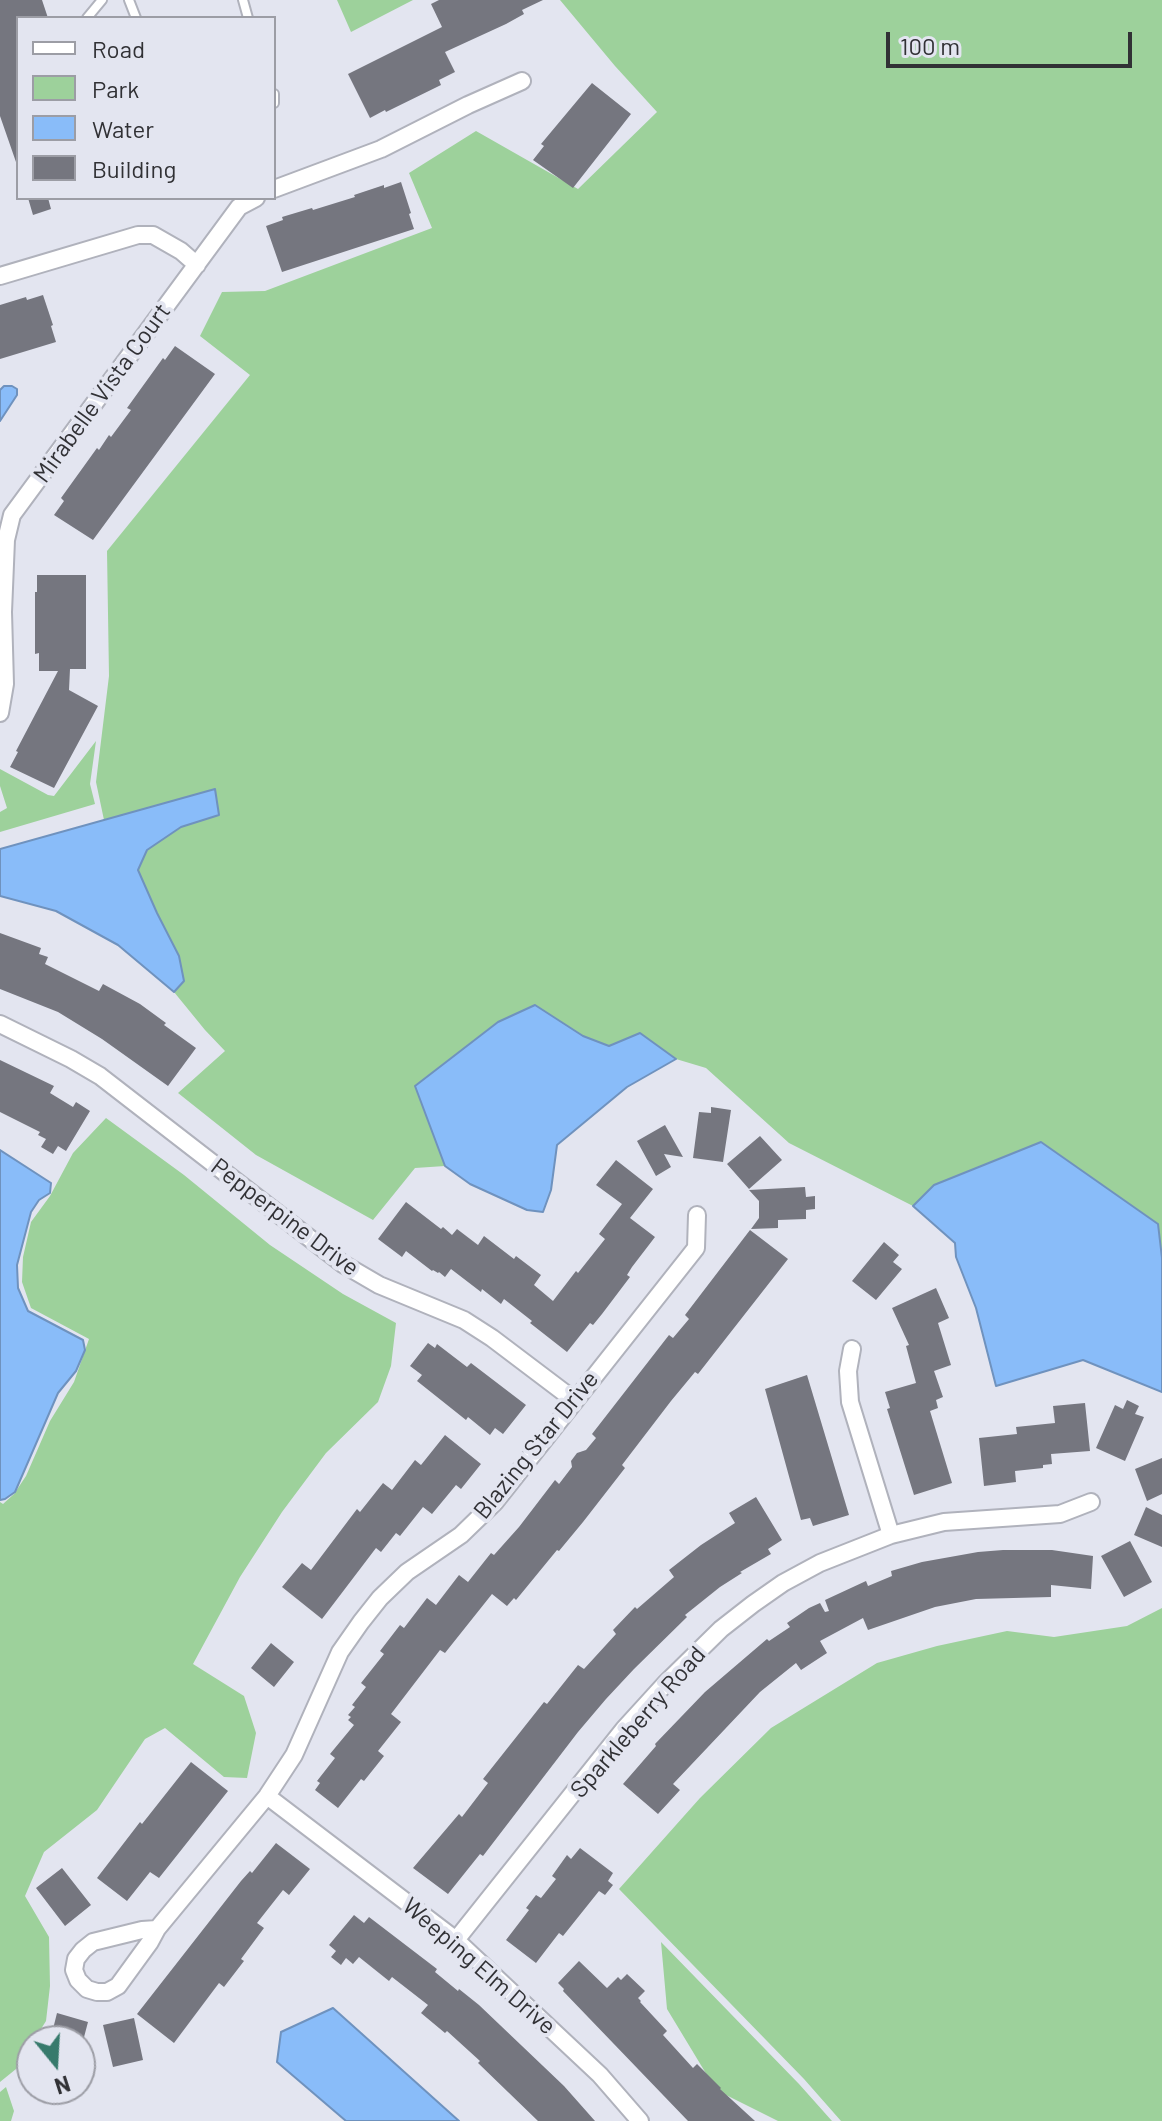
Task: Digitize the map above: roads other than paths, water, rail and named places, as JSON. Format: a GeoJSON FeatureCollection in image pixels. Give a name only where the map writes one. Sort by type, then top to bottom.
{"type":"FeatureCollection","features":[{"type":"Feature","properties":{"kind":"street"},"geometry":{"type":"LineString","coordinates":[[276,188],[381,149],[522,81]]}},
{"type":"Feature","properties":{"kind":"street","name":"Mirabelle Vista Court"},"geometry":{"type":"LineString","coordinates":[[0,713],[5,684],[3,612],[6,540],[12,515],[239,207],[252,200]]}},
{"type":"Feature","properties":{"kind":"street"},"geometry":{"type":"LineString","coordinates":[[0,276],[138,235],[153,235],[181,251],[197,265]]}},
{"type":"Feature","properties":{"kind":"street","name":"Pepperpine Drive"},"geometry":{"type":"LineString","coordinates":[[0,1024],[100,1076],[343,1264],[379,1285],[464,1320],[574,1400]]}},
{"type":"Feature","properties":{"kind":"street","name":"Blazing Star Drive"},"geometry":{"type":"LineString","coordinates":[[157,1929],[93,1942],[76,1959],[74,1970],[78,1980],[87,1989],[97,1992],[107,1992],[118,1986],[157,1929],[267,1796],[294,1755],[340,1652],[370,1610],[407,1572],[461,1535],[495,1502],[696,1248],[697,1215]]}},
{"type":"Feature","properties":{"kind":"street"},"geometry":{"type":"LineString","coordinates":[[852,1349],[848,1371],[850,1402],[891,1535]]}},
{"type":"Feature","properties":{"kind":"street","name":"Sparkleberry Road"},"geometry":{"type":"LineString","coordinates":[[456,1940],[624,1729],[665,1684],[721,1629],[783,1583],[820,1563],[891,1535],[944,1522],[1060,1514],[1091,1502]]}},
{"type":"Feature","properties":{"kind":"street","name":"Weeping Elm Drive"},"geometry":{"type":"LineString","coordinates":[[267,1796],[456,1940],[600,2075],[640,2121]]}},
{"type":"Feature","properties":{"kind":"lane"},"geometry":{"type":"LineString","coordinates":[[89,16],[102,0]]}},
{"type":"Feature","properties":{"kind":"water"},"geometry":{"type":"Polygon","coordinates":[[[4,386],[17,389],[17,395],[0,421],[0,390],[4,386]]]}},
{"type":"Feature","properties":{"kind":"water"},"geometry":{"type":"Polygon","coordinates":[[[215,789],[219,815],[181,827],[147,850],[138,870],[179,956],[184,981],[174,992],[118,945],[56,911],[0,896],[0,849],[215,789]]]}},
{"type":"Feature","properties":{"kind":"water"},"geometry":{"type":"Polygon","coordinates":[[[535,1005],[583,1036],[609,1046],[640,1033],[676,1059],[627,1087],[557,1145],[551,1190],[543,1212],[527,1210],[470,1184],[445,1166],[415,1086],[498,1022],[535,1005]]]}},
{"type":"Feature","properties":{"kind":"water"},"geometry":{"type":"Polygon","coordinates":[[[1041,1142],[1158,1224],[1162,1258],[1162,1392],[1083,1360],[996,1386],[976,1308],[956,1257],[955,1243],[913,1206],[934,1185],[1041,1142]]]}},
{"type":"Feature","properties":{"kind":"water"},"geometry":{"type":"Polygon","coordinates":[[[0,1150],[51,1183],[50,1193],[39,1200],[31,1212],[17,1265],[18,1288],[28,1311],[83,1340],[85,1350],[76,1371],[58,1393],[15,1492],[0,1500],[0,1150]]]}},
{"type":"Feature","properties":{"kind":"water"},"geometry":{"type":"Polygon","coordinates":[[[333,2008],[459,2121],[346,2121],[277,2062],[281,2032],[333,2008]]]}}]}
